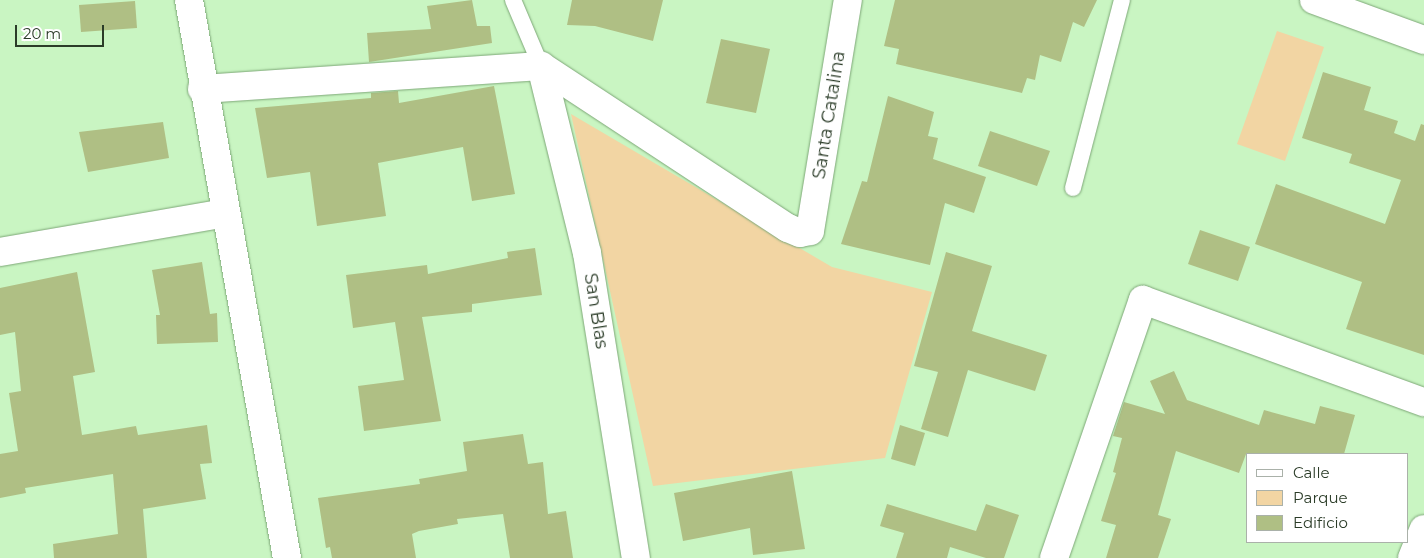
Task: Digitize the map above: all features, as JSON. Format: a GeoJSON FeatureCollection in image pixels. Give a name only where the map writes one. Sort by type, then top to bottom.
{"type":"FeatureCollection","features":[{"type":"Feature","properties":{"kind":"street"},"geometry":{"type":"LineString","coordinates":[[189,0],[202,89],[226,213],[287,558]]}},
{"type":"Feature","properties":{"kind":"street","name":"Santa Catalina"},"geometry":{"type":"LineString","coordinates":[[542,66],[788,228],[810,230],[848,0]]}},
{"type":"Feature","properties":{"kind":"street"},"geometry":{"type":"LineString","coordinates":[[1314,0],[1424,40]]}},
{"type":"Feature","properties":{"kind":"street"},"geometry":{"type":"LineString","coordinates":[[202,89],[542,66]]}},
{"type":"Feature","properties":{"kind":"street","name":"San Blas"},"geometry":{"type":"LineString","coordinates":[[542,66],[587,254],[636,558]]}},
{"type":"Feature","properties":{"kind":"street"},"geometry":{"type":"LineString","coordinates":[[0,252],[226,213]]}},
{"type":"Feature","properties":{"kind":"street"},"geometry":{"type":"LineString","coordinates":[[1054,558],[1143,300],[1424,402]]}},
{"type":"Feature","properties":{"kind":"street"},"geometry":{"type":"LineString","coordinates":[[1412,558],[1424,529]]}},
{"type":"Feature","properties":{"kind":"lane"},"geometry":{"type":"LineString","coordinates":[[513,0],[542,66]]}},
{"type":"Feature","properties":{"kind":"lane"},"geometry":{"type":"LineString","coordinates":[[1073,188],[1122,0]]}},
{"type":"Feature","properties":{"kind":"green space"},"geometry":{"type":"Polygon","coordinates":[[[1277,31],[1324,47],[1285,161],[1237,144],[1277,31]]]}},
{"type":"Feature","properties":{"kind":"green space"},"geometry":{"type":"Polygon","coordinates":[[[571,114],[832,267],[932,292],[885,458],[653,486],[571,114]]]}},
{"type":"Feature","properties":{"kind":"building"},"geometry":{"type":"Polygon","coordinates":[[[472,0],[477,26],[490,26],[492,43],[369,62],[367,33],[431,29],[427,6],[472,0]]]}},
{"type":"Feature","properties":{"kind":"building"},"geometry":{"type":"Polygon","coordinates":[[[572,0],[663,0],[653,41],[595,26],[567,25],[572,0]]]}},
{"type":"Feature","properties":{"kind":"building"},"geometry":{"type":"Polygon","coordinates":[[[895,0],[1097,0],[1084,27],[1073,22],[1061,62],[1040,55],[1035,80],[1027,78],[1022,93],[896,64],[899,49],[884,46],[895,0]]]}},
{"type":"Feature","properties":{"kind":"building"},"geometry":{"type":"Polygon","coordinates":[[[135,1],[137,28],[81,32],[79,5],[135,1]]]}},
{"type":"Feature","properties":{"kind":"building"},"geometry":{"type":"Polygon","coordinates":[[[721,39],[770,49],[756,113],[706,103],[721,39]]]}},
{"type":"Feature","properties":{"kind":"building"},"geometry":{"type":"Polygon","coordinates":[[[1323,72],[1371,87],[1364,110],[1398,121],[1394,133],[1415,141],[1421,124],[1424,125],[1424,355],[1346,329],[1362,282],[1255,244],[1276,184],[1385,224],[1401,180],[1349,163],[1352,154],[1302,138],[1323,72]]]}},
{"type":"Feature","properties":{"kind":"building"},"geometry":{"type":"Polygon","coordinates":[[[494,86],[515,194],[472,201],[463,147],[378,163],[386,216],[317,226],[310,172],[267,178],[255,108],[371,98],[371,93],[398,91],[399,103],[494,86]]]}},
{"type":"Feature","properties":{"kind":"building"},"geometry":{"type":"Polygon","coordinates":[[[888,96],[934,112],[928,136],[938,138],[933,159],[986,177],[974,213],[945,203],[930,265],[841,244],[862,181],[867,182],[888,96]]]}},
{"type":"Feature","properties":{"kind":"building"},"geometry":{"type":"Polygon","coordinates":[[[163,122],[169,158],[88,172],[79,132],[163,122]]]}},
{"type":"Feature","properties":{"kind":"building"},"geometry":{"type":"Polygon","coordinates":[[[990,131],[1050,151],[1037,186],[978,166],[990,131]]]}},
{"type":"Feature","properties":{"kind":"building"},"geometry":{"type":"Polygon","coordinates":[[[1200,230],[1250,247],[1238,281],[1188,264],[1200,230]]]}},
{"type":"Feature","properties":{"kind":"building"},"geometry":{"type":"Polygon","coordinates":[[[535,248],[542,295],[472,304],[472,312],[422,317],[441,421],[364,431],[358,386],[404,380],[395,322],[353,328],[346,275],[427,265],[428,274],[508,258],[507,252],[535,248]]]}},
{"type":"Feature","properties":{"kind":"building"},"geometry":{"type":"Polygon","coordinates":[[[946,252],[992,266],[972,331],[1047,355],[1035,391],[968,370],[948,437],[921,429],[938,372],[914,366],[946,252]]]}},
{"type":"Feature","properties":{"kind":"building"},"geometry":{"type":"Polygon","coordinates":[[[202,262],[210,314],[217,313],[218,342],[157,344],[156,315],[160,315],[152,270],[202,262]]]}},
{"type":"Feature","properties":{"kind":"building"},"geometry":{"type":"Polygon","coordinates":[[[77,272],[95,372],[73,376],[82,435],[136,426],[138,435],[207,425],[212,463],[200,464],[206,499],[143,509],[147,558],[54,558],[53,544],[118,534],[113,474],[25,488],[26,493],[0,498],[0,454],[18,451],[9,393],[21,391],[15,332],[0,335],[0,288],[77,272]]]}},
{"type":"Feature","properties":{"kind":"building"},"geometry":{"type":"Polygon","coordinates":[[[1174,371],[1187,400],[1259,425],[1264,410],[1315,424],[1320,406],[1355,415],[1344,453],[1246,453],[1239,473],[1176,451],[1158,515],[1171,519],[1158,558],[1106,558],[1116,525],[1101,521],[1116,473],[1113,472],[1122,438],[1113,436],[1124,402],[1165,414],[1150,381],[1174,371]]]}},
{"type":"Feature","properties":{"kind":"building"},"geometry":{"type":"Polygon","coordinates":[[[900,425],[925,433],[915,466],[891,459],[900,425]]]}},
{"type":"Feature","properties":{"kind":"building"},"geometry":{"type":"Polygon","coordinates":[[[523,434],[528,464],[543,462],[548,514],[566,511],[573,558],[510,558],[503,514],[457,519],[458,524],[412,534],[416,558],[332,558],[330,547],[326,548],[318,498],[420,484],[419,479],[467,471],[463,442],[523,434]]]}},
{"type":"Feature","properties":{"kind":"building"},"geometry":{"type":"Polygon","coordinates":[[[792,471],[805,549],[753,555],[750,528],[683,541],[674,493],[792,471]]]}},
{"type":"Feature","properties":{"kind":"building"},"geometry":{"type":"Polygon","coordinates":[[[887,504],[976,531],[986,504],[1019,515],[1004,558],[986,558],[950,547],[947,558],[896,558],[904,533],[880,526],[887,504]]]}}]}
